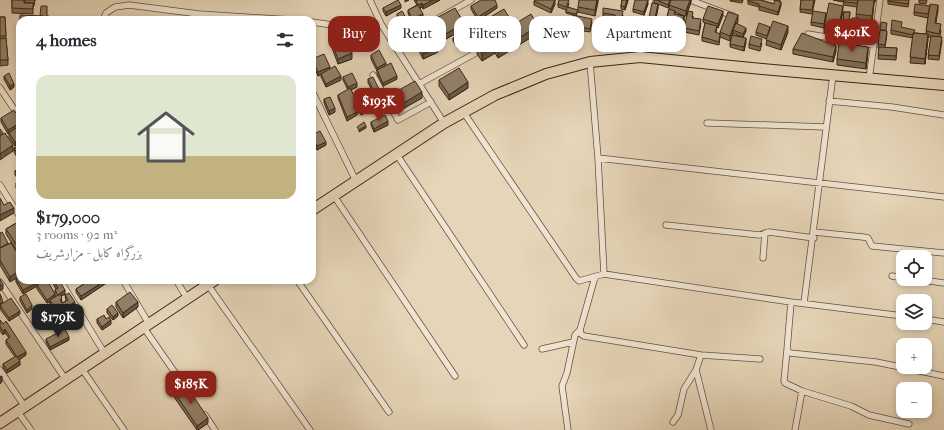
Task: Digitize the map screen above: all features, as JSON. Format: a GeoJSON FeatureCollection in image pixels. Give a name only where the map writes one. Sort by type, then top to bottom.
{"type":"FeatureCollection","features":[{"type":"Feature","properties":{"kind":"highway"},"geometry":{"type":"LineString","coordinates":[[316,204],[334,196],[444,123],[495,95],[522,83],[590,62],[640,57],[944,85]]}},
{"type":"Feature","properties":{"kind":"highway"},"geometry":{"type":"LineString","coordinates":[[0,424],[209,284]]}},
{"type":"Feature","properties":{"kind":"street"},"geometry":{"type":"LineString","coordinates":[[370,0],[377,16]]}},
{"type":"Feature","properties":{"kind":"street"},"geometry":{"type":"LineString","coordinates":[[443,16],[471,0]]}},
{"type":"Feature","properties":{"kind":"street"},"geometry":{"type":"LineString","coordinates":[[640,57],[650,0]]}},
{"type":"Feature","properties":{"kind":"street"},"geometry":{"type":"LineString","coordinates":[[690,0],[736,17]]}},
{"type":"Feature","properties":{"kind":"street"},"geometry":{"type":"LineString","coordinates":[[869,79],[880,0]]}},
{"type":"Feature","properties":{"kind":"street"},"geometry":{"type":"LineString","coordinates":[[105,16],[106,13],[115,7],[129,5],[199,14],[230,16]]}},
{"type":"Feature","properties":{"kind":"street"},"geometry":{"type":"LineString","coordinates":[[380,22],[388,35]]}},
{"type":"Feature","properties":{"kind":"street"},"geometry":{"type":"LineString","coordinates":[[316,23],[328,24]]}},
{"type":"Feature","properties":{"kind":"street"},"geometry":{"type":"LineString","coordinates":[[808,34],[873,45]]}},
{"type":"Feature","properties":{"kind":"street"},"geometry":{"type":"LineString","coordinates":[[398,52],[444,123]]}},
{"type":"Feature","properties":{"kind":"street"},"geometry":{"type":"LineString","coordinates":[[419,84],[478,52]]}},
{"type":"Feature","properties":{"kind":"street"},"geometry":{"type":"LineString","coordinates":[[590,62],[598,158],[604,274]]}},
{"type":"Feature","properties":{"kind":"street"},"geometry":{"type":"LineString","coordinates":[[372,75],[398,120],[431,102]]}},
{"type":"Feature","properties":{"kind":"street"},"geometry":{"type":"LineString","coordinates":[[804,303],[814,235],[833,75]]}},
{"type":"Feature","properties":{"kind":"street"},"geometry":{"type":"LineString","coordinates":[[0,88],[16,112]]}},
{"type":"Feature","properties":{"kind":"street"},"geometry":{"type":"LineString","coordinates":[[316,99],[356,181]]}},
{"type":"Feature","properties":{"kind":"street"},"geometry":{"type":"LineString","coordinates":[[829,101],[892,107],[944,115]]}},
{"type":"Feature","properties":{"kind":"street"},"geometry":{"type":"LineString","coordinates":[[464,113],[576,278],[583,281],[604,274],[791,302],[896,315]]}},
{"type":"Feature","properties":{"kind":"street"},"geometry":{"type":"LineString","coordinates":[[707,123],[826,127]]}},
{"type":"Feature","properties":{"kind":"street"},"geometry":{"type":"LineString","coordinates":[[397,155],[524,345]]}},
{"type":"Feature","properties":{"kind":"street"},"geometry":{"type":"LineString","coordinates":[[598,158],[944,197]]}},
{"type":"Feature","properties":{"kind":"street"},"geometry":{"type":"LineString","coordinates":[[0,186],[16,210]]}},
{"type":"Feature","properties":{"kind":"street"},"geometry":{"type":"LineString","coordinates":[[334,196],[455,376]]}},
{"type":"Feature","properties":{"kind":"street"},"geometry":{"type":"LineString","coordinates":[[666,225],[759,236],[768,232],[863,237],[868,238],[872,246],[944,252]]}},
{"type":"Feature","properties":{"kind":"street"},"geometry":{"type":"LineString","coordinates":[[763,258],[765,234]]}},
{"type":"Feature","properties":{"kind":"street"},"geometry":{"type":"LineString","coordinates":[[892,276],[896,277]]}},
{"type":"Feature","properties":{"kind":"street"},"geometry":{"type":"LineString","coordinates":[[568,430],[562,386],[568,373],[575,335],[580,330],[595,277]]}},
{"type":"Feature","properties":{"kind":"street"},"geometry":{"type":"LineString","coordinates":[[932,281],[944,282]]}},
{"type":"Feature","properties":{"kind":"street"},"geometry":{"type":"LineString","coordinates":[[0,282],[66,380]]}},
{"type":"Feature","properties":{"kind":"street"},"geometry":{"type":"LineString","coordinates":[[62,284],[105,354]]}},
{"type":"Feature","properties":{"kind":"street"},"geometry":{"type":"LineString","coordinates":[[125,284],[147,326],[193,398]]}},
{"type":"Feature","properties":{"kind":"street"},"geometry":{"type":"LineString","coordinates":[[178,284],[187,298]]}},
{"type":"Feature","properties":{"kind":"street"},"geometry":{"type":"LineString","coordinates":[[213,284],[310,430]]}},
{"type":"Feature","properties":{"kind":"street"},"geometry":{"type":"LineString","coordinates":[[300,284],[389,412]]}},
{"type":"Feature","properties":{"kind":"street"},"geometry":{"type":"LineString","coordinates":[[791,302],[784,382],[802,391],[851,406],[869,415],[909,424]]}},
{"type":"Feature","properties":{"kind":"street"},"geometry":{"type":"LineString","coordinates":[[932,320],[944,322]]}},
{"type":"Feature","properties":{"kind":"street"},"geometry":{"type":"LineString","coordinates":[[580,330],[580,334],[584,336],[701,355],[760,359]]}},
{"type":"Feature","properties":{"kind":"street"},"geometry":{"type":"LineString","coordinates":[[542,349],[573,342]]}},
{"type":"Feature","properties":{"kind":"street"},"geometry":{"type":"LineString","coordinates":[[787,350],[790,353],[876,362],[944,376]]}},
{"type":"Feature","properties":{"kind":"street"},"geometry":{"type":"LineString","coordinates":[[672,422],[678,415],[684,389],[696,370],[701,355]]}},
{"type":"Feature","properties":{"kind":"street"},"geometry":{"type":"LineString","coordinates":[[82,369],[124,430]]}},
{"type":"Feature","properties":{"kind":"street"},"geometry":{"type":"LineString","coordinates":[[0,370],[31,430]]}},
{"type":"Feature","properties":{"kind":"street"},"geometry":{"type":"LineString","coordinates":[[696,370],[711,430]]}},
{"type":"Feature","properties":{"kind":"street"},"geometry":{"type":"LineString","coordinates":[[795,430],[802,391]]}},
{"type":"Feature","properties":{"kind":"street"},"geometry":{"type":"LineString","coordinates":[[202,411],[215,430]]}},
{"type":"Feature","properties":{"kind":"building"},"geometry":{"type":"Polygon","coordinates":[[[12,0],[24,0],[24,3],[33,3],[33,9],[12,8],[12,0]]]}},
{"type":"Feature","properties":{"kind":"building"},"geometry":{"type":"Polygon","coordinates":[[[25,0],[35,0],[34,3],[24,2],[25,0]]]}},
{"type":"Feature","properties":{"kind":"building"},"geometry":{"type":"Polygon","coordinates":[[[398,0],[401,5],[386,12],[383,8],[398,0]]]}},
{"type":"Feature","properties":{"kind":"building"},"geometry":{"type":"Polygon","coordinates":[[[416,0],[433,0],[423,5],[422,3],[418,5],[416,0]]]}},
{"type":"Feature","properties":{"kind":"building"},"geometry":{"type":"Polygon","coordinates":[[[481,0],[495,0],[497,5],[480,16],[477,16],[471,6],[481,0]]]}},
{"type":"Feature","properties":{"kind":"building"},"geometry":{"type":"Polygon","coordinates":[[[555,0],[551,9],[534,1],[555,0]]]}},
{"type":"Feature","properties":{"kind":"building"},"geometry":{"type":"Polygon","coordinates":[[[559,0],[569,0],[566,7],[558,4],[559,0]]]}},
{"type":"Feature","properties":{"kind":"building"},"geometry":{"type":"Polygon","coordinates":[[[579,0],[597,0],[595,10],[578,7],[579,0]]]}},
{"type":"Feature","properties":{"kind":"building"},"geometry":{"type":"Polygon","coordinates":[[[622,0],[627,0],[625,7],[621,6],[622,0]]]}},
{"type":"Feature","properties":{"kind":"building"},"geometry":{"type":"Polygon","coordinates":[[[635,0],[648,0],[644,12],[633,9],[635,0]]]}},
{"type":"Feature","properties":{"kind":"building"},"geometry":{"type":"Polygon","coordinates":[[[657,0],[670,0],[668,5],[657,0]]]}},
{"type":"Feature","properties":{"kind":"building"},"geometry":{"type":"Polygon","coordinates":[[[671,0],[690,0],[686,11],[669,5],[671,0]]]}},
{"type":"Feature","properties":{"kind":"building"},"geometry":{"type":"Polygon","coordinates":[[[748,0],[760,0],[774,4],[775,0],[781,2],[778,12],[759,6],[759,4],[748,0]]]}},
{"type":"Feature","properties":{"kind":"building"},"geometry":{"type":"Polygon","coordinates":[[[801,0],[814,0],[812,10],[800,9],[801,0]]]}},
{"type":"Feature","properties":{"kind":"building"},"geometry":{"type":"Polygon","coordinates":[[[844,0],[858,0],[857,3],[843,2],[844,0]]]}},
{"type":"Feature","properties":{"kind":"building"},"geometry":{"type":"Polygon","coordinates":[[[858,0],[874,0],[872,16],[856,14],[858,0]]]}},
{"type":"Feature","properties":{"kind":"building"},"geometry":{"type":"Polygon","coordinates":[[[888,0],[909,0],[908,4],[888,0]]]}},
{"type":"Feature","properties":{"kind":"building"},"geometry":{"type":"Polygon","coordinates":[[[652,3],[658,4],[655,16],[649,16],[652,3]]]}},
{"type":"Feature","properties":{"kind":"building"},"geometry":{"type":"Polygon","coordinates":[[[829,3],[843,6],[838,30],[824,28],[829,3]]]}},
{"type":"Feature","properties":{"kind":"building"},"geometry":{"type":"Polygon","coordinates":[[[915,4],[930,6],[928,14],[914,12],[915,4]]]}},
{"type":"Feature","properties":{"kind":"building"},"geometry":{"type":"Polygon","coordinates":[[[930,4],[938,5],[935,23],[941,24],[939,34],[926,31],[930,4]]]}},
{"type":"Feature","properties":{"kind":"building"},"geometry":{"type":"Polygon","coordinates":[[[418,5],[423,14],[419,16],[411,16],[408,10],[418,5]]]}},
{"type":"Feature","properties":{"kind":"building"},"geometry":{"type":"Polygon","coordinates":[[[41,6],[47,6],[47,16],[40,16],[41,6]]]}},
{"type":"Feature","properties":{"kind":"building"},"geometry":{"type":"Polygon","coordinates":[[[708,6],[723,11],[718,24],[703,19],[708,6]]]}},
{"type":"Feature","properties":{"kind":"building"},"geometry":{"type":"Polygon","coordinates":[[[567,7],[578,10],[576,14],[566,12],[567,7]]]}},
{"type":"Feature","properties":{"kind":"building"},"geometry":{"type":"Polygon","coordinates":[[[455,8],[460,16],[454,16],[454,29],[446,34],[446,16],[440,16],[455,8]]]}},
{"type":"Feature","properties":{"kind":"building"},"geometry":{"type":"Polygon","coordinates":[[[603,8],[623,11],[622,16],[603,13],[603,8]]]}},
{"type":"Feature","properties":{"kind":"building"},"geometry":{"type":"Polygon","coordinates":[[[504,9],[508,16],[492,16],[504,9]]]}},
{"type":"Feature","properties":{"kind":"building"},"geometry":{"type":"Polygon","coordinates":[[[669,9],[675,11],[674,14],[684,16],[667,16],[669,9]]]}},
{"type":"Feature","properties":{"kind":"building"},"geometry":{"type":"Polygon","coordinates":[[[402,11],[405,16],[398,16],[397,14],[402,11]]]}},
{"type":"Feature","properties":{"kind":"building"},"geometry":{"type":"Polygon","coordinates":[[[688,11],[693,12],[692,18],[701,19],[699,31],[686,28],[688,11]]]}},
{"type":"Feature","properties":{"kind":"building"},"geometry":{"type":"Polygon","coordinates":[[[813,11],[826,13],[824,24],[811,22],[813,11]]]}},
{"type":"Feature","properties":{"kind":"building"},"geometry":{"type":"Polygon","coordinates":[[[728,12],[738,15],[730,36],[720,32],[728,12]]]}},
{"type":"Feature","properties":{"kind":"building"},"geometry":{"type":"Polygon","coordinates":[[[844,12],[850,12],[849,21],[843,20],[844,12]]]}},
{"type":"Feature","properties":{"kind":"building"},"geometry":{"type":"Polygon","coordinates":[[[531,14],[532,16],[529,16],[529,32],[521,37],[521,20],[531,14]]]}},
{"type":"Feature","properties":{"kind":"building"},"geometry":{"type":"Polygon","coordinates":[[[20,15],[43,16],[20,16],[20,15]]]}},
{"type":"Feature","properties":{"kind":"building"},"geometry":{"type":"Polygon","coordinates":[[[0,17],[5,17],[6,36],[0,36],[0,17]]]}},
{"type":"Feature","properties":{"kind":"building"},"geometry":{"type":"Polygon","coordinates":[[[584,17],[592,19],[590,29],[584,28],[584,17]]]}},
{"type":"Feature","properties":{"kind":"building"},"geometry":{"type":"Polygon","coordinates":[[[852,18],[859,18],[859,23],[871,25],[869,35],[846,32],[847,24],[851,25],[852,18]]]}},
{"type":"Feature","properties":{"kind":"building"},"geometry":{"type":"Polygon","coordinates":[[[892,20],[902,22],[901,27],[915,30],[913,35],[891,30],[892,20]]]}},
{"type":"Feature","properties":{"kind":"building"},"geometry":{"type":"Polygon","coordinates":[[[773,21],[788,26],[781,45],[766,40],[773,21]]]}},
{"type":"Feature","properties":{"kind":"building"},"geometry":{"type":"Polygon","coordinates":[[[881,22],[887,23],[886,30],[880,30],[881,22]]]}},
{"type":"Feature","properties":{"kind":"building"},"geometry":{"type":"Polygon","coordinates":[[[705,23],[717,26],[715,32],[720,34],[719,42],[702,37],[705,23]]]}},
{"type":"Feature","properties":{"kind":"building"},"geometry":{"type":"Polygon","coordinates":[[[736,23],[746,28],[743,34],[733,30],[736,23]]]}},
{"type":"Feature","properties":{"kind":"building"},"geometry":{"type":"Polygon","coordinates":[[[759,23],[770,27],[767,36],[756,32],[759,23]]]}},
{"type":"Feature","properties":{"kind":"building"},"geometry":{"type":"Polygon","coordinates":[[[880,30],[887,31],[885,45],[878,44],[880,30]]]}},
{"type":"Feature","properties":{"kind":"building"},"geometry":{"type":"Polygon","coordinates":[[[802,33],[836,46],[833,57],[793,49],[802,33]]]}},
{"type":"Feature","properties":{"kind":"building"},"geometry":{"type":"Polygon","coordinates":[[[913,33],[928,34],[925,59],[910,57],[913,33]]]}},
{"type":"Feature","properties":{"kind":"building"},"geometry":{"type":"Polygon","coordinates":[[[732,35],[746,38],[744,47],[730,44],[732,35]]]}},
{"type":"Feature","properties":{"kind":"building"},"geometry":{"type":"Polygon","coordinates":[[[751,36],[762,39],[760,47],[749,44],[751,36]]]}},
{"type":"Feature","properties":{"kind":"building"},"geometry":{"type":"Polygon","coordinates":[[[931,36],[942,37],[939,56],[928,55],[931,36]]]}},
{"type":"Feature","properties":{"kind":"building"},"geometry":{"type":"Polygon","coordinates":[[[6,38],[8,60],[0,60],[0,39],[6,38]]]}},
{"type":"Feature","properties":{"kind":"building"},"geometry":{"type":"Polygon","coordinates":[[[839,43],[868,47],[866,63],[837,59],[839,43]]]}},
{"type":"Feature","properties":{"kind":"building"},"geometry":{"type":"Polygon","coordinates":[[[879,47],[897,48],[896,56],[878,55],[879,47]]]}},
{"type":"Feature","properties":{"kind":"building"},"geometry":{"type":"Polygon","coordinates":[[[335,52],[352,52],[352,53],[338,59],[335,52]]]}},
{"type":"Feature","properties":{"kind":"building"},"geometry":{"type":"Polygon","coordinates":[[[376,52],[380,52],[386,63],[377,68],[371,55],[376,52]]]}},
{"type":"Feature","properties":{"kind":"building"},"geometry":{"type":"Polygon","coordinates":[[[324,54],[330,67],[318,72],[316,68],[316,57],[324,54]]]}},
{"type":"Feature","properties":{"kind":"building"},"geometry":{"type":"Polygon","coordinates":[[[391,63],[397,76],[383,83],[377,70],[391,63]]]}},
{"type":"Feature","properties":{"kind":"building"},"geometry":{"type":"Polygon","coordinates":[[[335,66],[341,76],[326,84],[321,74],[335,66]]]}},
{"type":"Feature","properties":{"kind":"building"},"geometry":{"type":"Polygon","coordinates":[[[459,68],[468,82],[449,95],[439,80],[459,68]]]}},
{"type":"Feature","properties":{"kind":"building"},"geometry":{"type":"Polygon","coordinates":[[[9,73],[14,84],[10,86],[4,76],[9,73]]]}},
{"type":"Feature","properties":{"kind":"building"},"geometry":{"type":"Polygon","coordinates":[[[352,73],[357,83],[348,87],[343,77],[352,73]]]}},
{"type":"Feature","properties":{"kind":"building"},"geometry":{"type":"Polygon","coordinates":[[[373,77],[379,89],[368,94],[366,90],[372,87],[368,79],[373,77]]]}},
{"type":"Feature","properties":{"kind":"building"},"geometry":{"type":"Polygon","coordinates":[[[415,81],[422,92],[397,107],[390,95],[415,81]]]}},
{"type":"Feature","properties":{"kind":"building"},"geometry":{"type":"Polygon","coordinates":[[[350,88],[356,99],[366,95],[371,106],[361,111],[359,106],[355,108],[357,112],[347,117],[338,95],[350,88]]]}},
{"type":"Feature","properties":{"kind":"building"},"geometry":{"type":"Polygon","coordinates":[[[330,97],[335,108],[329,111],[324,99],[330,97]]]}},
{"type":"Feature","properties":{"kind":"building"},"geometry":{"type":"Polygon","coordinates":[[[14,110],[16,113],[16,125],[8,130],[1,118],[14,110]]]}},
{"type":"Feature","properties":{"kind":"building"},"geometry":{"type":"Polygon","coordinates":[[[385,115],[388,121],[374,129],[371,122],[385,115]]]}},
{"type":"Feature","properties":{"kind":"building"},"geometry":{"type":"Polygon","coordinates":[[[364,122],[366,126],[359,130],[357,127],[364,122]]]}},
{"type":"Feature","properties":{"kind":"building"},"geometry":{"type":"Polygon","coordinates":[[[16,128],[15,142],[9,133],[16,128]]]}},
{"type":"Feature","properties":{"kind":"building"},"geometry":{"type":"Polygon","coordinates":[[[320,131],[326,142],[317,146],[316,133],[320,131]]]}},
{"type":"Feature","properties":{"kind":"building"},"geometry":{"type":"Polygon","coordinates":[[[5,133],[13,145],[0,154],[0,136],[5,133]]]}},
{"type":"Feature","properties":{"kind":"building"},"geometry":{"type":"Polygon","coordinates":[[[0,198],[4,205],[10,202],[14,208],[0,215],[0,198]]]}},
{"type":"Feature","properties":{"kind":"building"},"geometry":{"type":"Polygon","coordinates":[[[16,223],[16,244],[6,229],[16,223]]]}},
{"type":"Feature","properties":{"kind":"building"},"geometry":{"type":"Polygon","coordinates":[[[2,232],[8,243],[0,248],[0,233],[2,232]]]}},
{"type":"Feature","properties":{"kind":"building"},"geometry":{"type":"Polygon","coordinates":[[[11,243],[16,251],[16,273],[10,277],[0,260],[0,248],[11,243]]]}},
{"type":"Feature","properties":{"kind":"building"},"geometry":{"type":"Polygon","coordinates":[[[0,279],[3,284],[0,286],[0,279]]]}},
{"type":"Feature","properties":{"kind":"building"},"geometry":{"type":"Polygon","coordinates":[[[19,284],[35,284],[23,290],[19,284]]]}},
{"type":"Feature","properties":{"kind":"building"},"geometry":{"type":"Polygon","coordinates":[[[49,284],[55,294],[47,300],[37,285],[49,284]]]}},
{"type":"Feature","properties":{"kind":"building"},"geometry":{"type":"Polygon","coordinates":[[[56,284],[61,284],[65,290],[58,295],[55,290],[58,288],[56,284]]]}},
{"type":"Feature","properties":{"kind":"building"},"geometry":{"type":"Polygon","coordinates":[[[84,284],[100,284],[81,296],[76,289],[84,284]]]}},
{"type":"Feature","properties":{"kind":"building"},"geometry":{"type":"Polygon","coordinates":[[[130,292],[138,302],[123,313],[116,302],[130,292]]]}},
{"type":"Feature","properties":{"kind":"building"},"geometry":{"type":"Polygon","coordinates":[[[69,293],[75,302],[57,313],[50,300],[60,294],[62,298],[60,300],[62,303],[68,300],[65,295],[69,293]]]}},
{"type":"Feature","properties":{"kind":"building"},"geometry":{"type":"Polygon","coordinates":[[[0,294],[3,302],[0,304],[0,294]]]}},
{"type":"Feature","properties":{"kind":"building"},"geometry":{"type":"Polygon","coordinates":[[[26,294],[32,305],[27,310],[20,297],[26,294]]]}},
{"type":"Feature","properties":{"kind":"building"},"geometry":{"type":"Polygon","coordinates":[[[11,298],[20,311],[9,318],[0,305],[11,298]]]}},
{"type":"Feature","properties":{"kind":"building"},"geometry":{"type":"Polygon","coordinates":[[[112,305],[118,313],[113,317],[107,309],[112,305]]]}},
{"type":"Feature","properties":{"kind":"building"},"geometry":{"type":"Polygon","coordinates":[[[64,313],[70,321],[62,326],[57,318],[64,313]]]}},
{"type":"Feature","properties":{"kind":"building"},"geometry":{"type":"Polygon","coordinates":[[[104,315],[106,319],[109,317],[111,320],[102,327],[97,319],[104,315]]]}},
{"type":"Feature","properties":{"kind":"building"},"geometry":{"type":"Polygon","coordinates":[[[0,320],[3,324],[6,321],[26,352],[17,357],[6,340],[10,337],[5,329],[3,331],[0,327],[0,320]]]}},
{"type":"Feature","properties":{"kind":"building"},"geometry":{"type":"Polygon","coordinates":[[[65,329],[69,337],[50,347],[46,339],[65,329]]]}},
{"type":"Feature","properties":{"kind":"building"},"geometry":{"type":"Polygon","coordinates":[[[16,356],[20,361],[7,370],[3,364],[16,356]]]}},
{"type":"Feature","properties":{"kind":"building"},"geometry":{"type":"Polygon","coordinates":[[[185,384],[208,418],[197,426],[174,392],[185,384]]]}}]}
